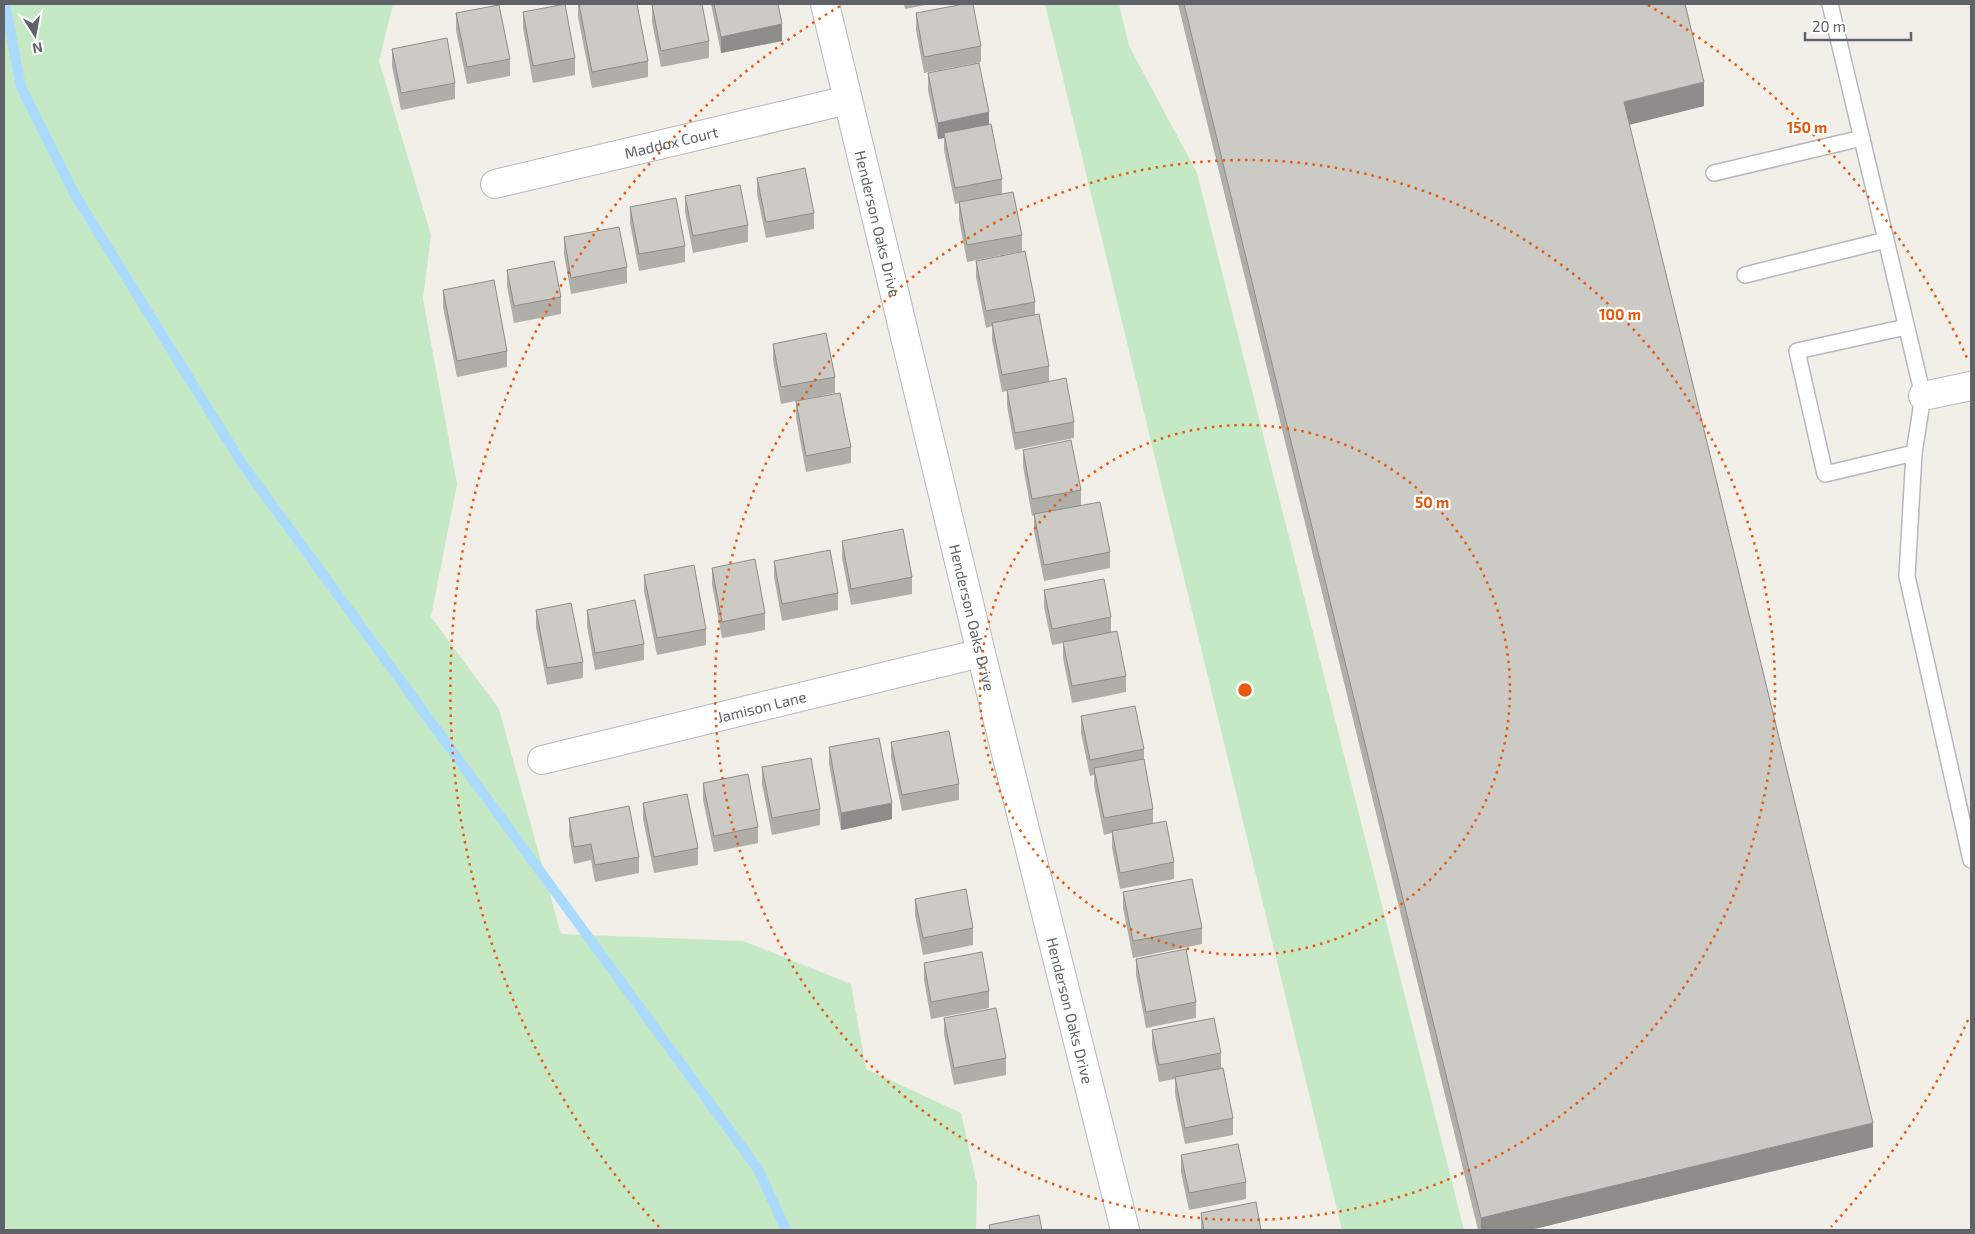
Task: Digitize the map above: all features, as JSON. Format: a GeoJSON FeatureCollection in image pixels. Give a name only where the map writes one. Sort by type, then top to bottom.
{"type":"FeatureCollection","features":[{"type":"Feature","properties":{"kind":"street","name":"Henderson Oaks Drive"},"geometry":{"type":"LineString","coordinates":[[825,4],[981,653],[1125,1230]]}},
{"type":"Feature","properties":{"kind":"street","name":"Maddox Court"},"geometry":{"type":"LineString","coordinates":[[495,184],[848,100]]}},
{"type":"Feature","properties":{"kind":"street"},"geometry":{"type":"LineString","coordinates":[[1923,396],[1971,386]]}},
{"type":"Feature","properties":{"kind":"street","name":"Jamison Lane"},"geometry":{"type":"LineString","coordinates":[[542,760],[981,653]]}},
{"type":"Feature","properties":{"kind":"lane"},"geometry":{"type":"LineString","coordinates":[[1830,4],[1923,396],[1914,453],[1906,576],[1971,860]]}},
{"type":"Feature","properties":{"kind":"lane"},"geometry":{"type":"LineString","coordinates":[[1714,174],[1862,138]]}},
{"type":"Feature","properties":{"kind":"lane"},"geometry":{"type":"LineString","coordinates":[[1745,275],[1886,240]]}},
{"type":"Feature","properties":{"kind":"lane"},"geometry":{"type":"LineString","coordinates":[[1906,327],[1797,352],[1825,474],[1914,453]]}},
{"type":"Feature","properties":{"kind":"green space"},"geometry":{"type":"Polygon","coordinates":[[[4,4],[393,4],[379,61],[431,235],[423,299],[457,484],[431,617],[499,709],[561,934],[743,941],[851,984],[866,1069],[961,1113],[977,1184],[976,1230],[4,1230],[4,4]]]}},
{"type":"Feature","properties":{"kind":"green space"},"geometry":{"type":"Polygon","coordinates":[[[1045,4],[1119,4],[1129,46],[1197,173],[1464,1230],[1342,1230],[1045,4]]]}},
{"type":"Feature","properties":{"kind":"building"},"geometry":{"type":"Polygon","coordinates":[[[565,4],[575,58],[533,66],[523,12],[565,4]]]}},
{"type":"Feature","properties":{"kind":"building"},"geometry":{"type":"Polygon","coordinates":[[[579,4],[637,4],[648,61],[592,72],[579,4]]]}},
{"type":"Feature","properties":{"kind":"building"},"geometry":{"type":"Polygon","coordinates":[[[702,4],[709,41],[661,51],[652,5],[702,4]]]}},
{"type":"Feature","properties":{"kind":"building"},"geometry":{"type":"Polygon","coordinates":[[[714,4],[778,4],[782,24],[721,37],[714,4]]]}},
{"type":"Feature","properties":{"kind":"building"},"geometry":{"type":"Polygon","coordinates":[[[973,4],[981,46],[924,57],[916,13],[973,4]]]}},
{"type":"Feature","properties":{"kind":"building"},"geometry":{"type":"Polygon","coordinates":[[[1184,4],[1685,4],[1704,82],[1624,102],[1873,1123],[1481,1218],[1184,4]]]}},
{"type":"Feature","properties":{"kind":"building"},"geometry":{"type":"Polygon","coordinates":[[[499,5],[510,59],[467,67],[456,13],[499,5]]]}},
{"type":"Feature","properties":{"kind":"building"},"geometry":{"type":"Polygon","coordinates":[[[447,38],[455,83],[401,93],[392,49],[447,38]]]}},
{"type":"Feature","properties":{"kind":"building"},"geometry":{"type":"Polygon","coordinates":[[[979,63],[989,112],[938,123],[928,73],[979,63]]]}},
{"type":"Feature","properties":{"kind":"building"},"geometry":{"type":"Polygon","coordinates":[[[991,124],[1002,179],[955,188],[944,133],[991,124]]]}},
{"type":"Feature","properties":{"kind":"building"},"geometry":{"type":"Polygon","coordinates":[[[805,168],[814,213],[766,222],[757,178],[805,168]]]}},
{"type":"Feature","properties":{"kind":"building"},"geometry":{"type":"Polygon","coordinates":[[[740,185],[748,225],[693,236],[685,196],[740,185]]]}},
{"type":"Feature","properties":{"kind":"building"},"geometry":{"type":"Polygon","coordinates":[[[1013,192],[1022,235],[967,245],[959,202],[1013,192]]]}},
{"type":"Feature","properties":{"kind":"building"},"geometry":{"type":"Polygon","coordinates":[[[676,198],[685,246],[639,254],[630,207],[676,198]]]}},
{"type":"Feature","properties":{"kind":"building"},"geometry":{"type":"Polygon","coordinates":[[[619,227],[627,267],[571,278],[564,237],[619,227]]]}},
{"type":"Feature","properties":{"kind":"building"},"geometry":{"type":"Polygon","coordinates":[[[1025,251],[1035,302],[986,311],[976,261],[1025,251]]]}},
{"type":"Feature","properties":{"kind":"building"},"geometry":{"type":"Polygon","coordinates":[[[554,261],[561,297],[514,306],[507,270],[554,261]]]}},
{"type":"Feature","properties":{"kind":"building"},"geometry":{"type":"Polygon","coordinates":[[[494,280],[507,351],[457,361],[443,290],[494,280]]]}},
{"type":"Feature","properties":{"kind":"building"},"geometry":{"type":"Polygon","coordinates":[[[1039,314],[1049,366],[1002,375],[992,323],[1039,314]]]}},
{"type":"Feature","properties":{"kind":"building"},"geometry":{"type":"Polygon","coordinates":[[[826,333],[835,377],[781,387],[773,344],[826,333]]]}},
{"type":"Feature","properties":{"kind":"building"},"geometry":{"type":"Polygon","coordinates":[[[1066,378],[1074,422],[1015,433],[1007,390],[1066,378]]]}},
{"type":"Feature","properties":{"kind":"building"},"geometry":{"type":"Polygon","coordinates":[[[840,393],[851,447],[806,456],[796,401],[840,393]]]}},
{"type":"Feature","properties":{"kind":"building"},"geometry":{"type":"Polygon","coordinates":[[[1071,440],[1081,490],[1032,499],[1023,450],[1071,440]]]}},
{"type":"Feature","properties":{"kind":"building"},"geometry":{"type":"Polygon","coordinates":[[[1100,502],[1110,552],[1044,565],[1034,514],[1100,502]]]}},
{"type":"Feature","properties":{"kind":"building"},"geometry":{"type":"Polygon","coordinates":[[[903,529],[912,577],[851,589],[842,541],[903,529]]]}},
{"type":"Feature","properties":{"kind":"building"},"geometry":{"type":"Polygon","coordinates":[[[830,550],[838,593],[782,604],[774,561],[830,550]]]}},
{"type":"Feature","properties":{"kind":"building"},"geometry":{"type":"Polygon","coordinates":[[[755,559],[765,613],[722,622],[712,568],[755,559]]]}},
{"type":"Feature","properties":{"kind":"building"},"geometry":{"type":"Polygon","coordinates":[[[694,565],[706,629],[657,638],[644,575],[694,565]]]}},
{"type":"Feature","properties":{"kind":"building"},"geometry":{"type":"Polygon","coordinates":[[[1104,579],[1111,617],[1052,629],[1044,590],[1104,579]]]}},
{"type":"Feature","properties":{"kind":"building"},"geometry":{"type":"Polygon","coordinates":[[[635,600],[644,644],[595,653],[587,610],[635,600]]]}},
{"type":"Feature","properties":{"kind":"building"},"geometry":{"type":"Polygon","coordinates":[[[571,603],[583,662],[547,668],[536,610],[571,603]]]}},
{"type":"Feature","properties":{"kind":"building"},"geometry":{"type":"Polygon","coordinates":[[[1117,631],[1126,676],[1072,686],[1063,642],[1117,631]]]}},
{"type":"Feature","properties":{"kind":"building"},"geometry":{"type":"Polygon","coordinates":[[[1135,706],[1144,749],[1090,760],[1081,716],[1135,706]]]}},
{"type":"Feature","properties":{"kind":"building"},"geometry":{"type":"Polygon","coordinates":[[[949,731],[959,784],[902,795],[891,742],[949,731]]]}},
{"type":"Feature","properties":{"kind":"building"},"geometry":{"type":"Polygon","coordinates":[[[879,738],[892,803],[841,813],[829,747],[879,738]]]}},
{"type":"Feature","properties":{"kind":"building"},"geometry":{"type":"Polygon","coordinates":[[[811,758],[820,809],[772,818],[762,767],[811,758]]]}},
{"type":"Feature","properties":{"kind":"building"},"geometry":{"type":"Polygon","coordinates":[[[1144,759],[1153,809],[1104,818],[1094,768],[1144,759]]]}},
{"type":"Feature","properties":{"kind":"building"},"geometry":{"type":"Polygon","coordinates":[[[748,774],[758,827],[714,836],[703,783],[748,774]]]}},
{"type":"Feature","properties":{"kind":"building"},"geometry":{"type":"Polygon","coordinates":[[[687,794],[698,848],[654,857],[643,803],[687,794]]]}},
{"type":"Feature","properties":{"kind":"building"},"geometry":{"type":"Polygon","coordinates":[[[629,806],[639,857],[595,865],[591,844],[574,847],[569,818],[629,806]]]}},
{"type":"Feature","properties":{"kind":"building"},"geometry":{"type":"Polygon","coordinates":[[[1166,821],[1174,862],[1120,873],[1112,831],[1166,821]]]}},
{"type":"Feature","properties":{"kind":"building"},"geometry":{"type":"Polygon","coordinates":[[[1192,879],[1202,928],[1133,941],[1123,892],[1192,879]]]}},
{"type":"Feature","properties":{"kind":"building"},"geometry":{"type":"Polygon","coordinates":[[[966,889],[973,928],[923,938],[915,899],[966,889]]]}},
{"type":"Feature","properties":{"kind":"building"},"geometry":{"type":"Polygon","coordinates":[[[1186,949],[1196,1002],[1146,1012],[1136,959],[1186,949]]]}},
{"type":"Feature","properties":{"kind":"building"},"geometry":{"type":"Polygon","coordinates":[[[982,952],[989,991],[931,1002],[924,963],[982,952]]]}},
{"type":"Feature","properties":{"kind":"building"},"geometry":{"type":"Polygon","coordinates":[[[996,1008],[1006,1058],[954,1068],[944,1018],[996,1008]]]}},
{"type":"Feature","properties":{"kind":"building"},"geometry":{"type":"Polygon","coordinates":[[[1214,1018],[1221,1053],[1159,1065],[1152,1030],[1214,1018]]]}},
{"type":"Feature","properties":{"kind":"building"},"geometry":{"type":"Polygon","coordinates":[[[1223,1068],[1233,1118],[1185,1128],[1175,1077],[1223,1068]]]}},
{"type":"Feature","properties":{"kind":"building"},"geometry":{"type":"Polygon","coordinates":[[[1238,1144],[1246,1182],[1189,1193],[1181,1155],[1238,1144]]]}},
{"type":"Feature","properties":{"kind":"building"},"geometry":{"type":"Polygon","coordinates":[[[1256,1202],[1261,1230],[1204,1230],[1201,1213],[1256,1202]]]}},
{"type":"Feature","properties":{"kind":"building"},"geometry":{"type":"Polygon","coordinates":[[[1039,1215],[1042,1230],[990,1230],[989,1225],[1039,1215]]]}},
{"type":"Feature","properties":{"kind":"waterway"},"geometry":{"type":"LineString","coordinates":[[5,4],[21,87],[75,195],[243,465],[758,1169],[786,1230]]}}]}
